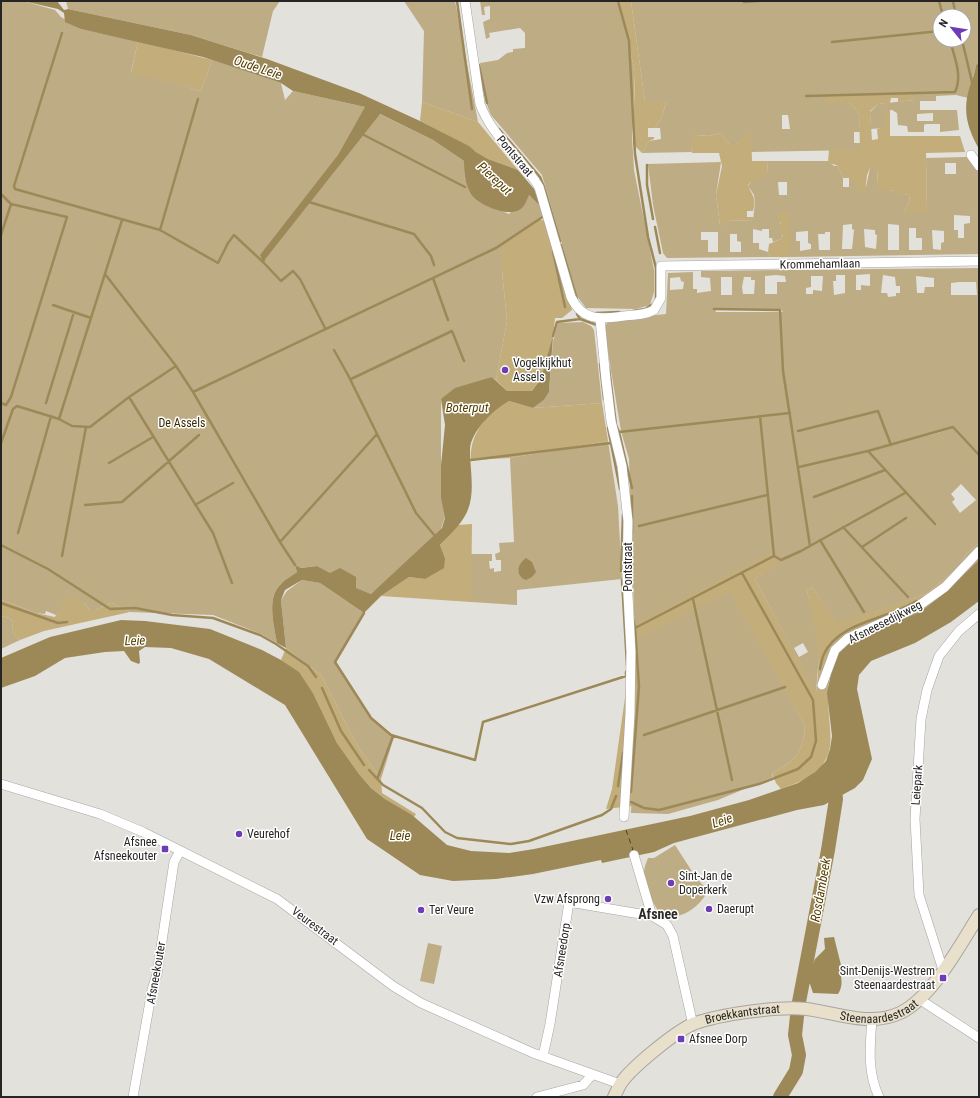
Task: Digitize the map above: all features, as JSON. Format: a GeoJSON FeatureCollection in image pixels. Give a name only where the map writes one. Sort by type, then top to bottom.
{"type":"FeatureCollection","features":[{"type":"Feature","properties":{"kind":"street","name":"Pontstraat"},"geometry":{"type":"LineString","coordinates":[[465,1],[480,104],[485,119],[532,175],[539,187],[574,304],[583,312],[600,319],[606,380],[612,421],[622,466],[628,521],[627,577],[631,652],[630,714],[624,817]]}},
{"type":"Feature","properties":{"kind":"street"},"geometry":{"type":"LineString","coordinates":[[971,155],[979,166]]}},
{"type":"Feature","properties":{"kind":"street","name":"Krommehamlaan"},"geometry":{"type":"LineString","coordinates":[[600,319],[641,314],[654,310],[661,298],[661,266],[979,261]]}},
{"type":"Feature","properties":{"kind":"street","name":"Afsneesedijkweg"},"geometry":{"type":"LineString","coordinates":[[822,685],[835,650],[848,638],[917,607],[945,587],[979,551]]}},
{"type":"Feature","properties":{"kind":"street","name":"Leiepark"},"geometry":{"type":"LineString","coordinates":[[943,970],[919,895],[914,819],[921,719],[927,690],[939,656],[959,631],[979,614]]}},
{"type":"Feature","properties":{"kind":"street","name":"Veurestraat"},"geometry":{"type":"LineString","coordinates":[[1,784],[100,814],[129,826],[277,899],[408,996],[435,1010],[543,1056],[620,1084]]}},
{"type":"Feature","properties":{"kind":"street","name":"Afsneekouter"},"geometry":{"type":"LineString","coordinates":[[133,1097],[152,990],[157,974],[174,862],[180,851]]}},
{"type":"Feature","properties":{"kind":"street"},"geometry":{"type":"LineString","coordinates":[[634,855],[652,916]]}},
{"type":"Feature","properties":{"kind":"street","name":"Afsneedorp"},"geometry":{"type":"LineString","coordinates":[[543,1056],[550,1024],[570,902],[652,916],[667,925],[673,936],[693,1025]]}},
{"type":"Feature","properties":{"kind":"street","name":"Steenaardestraat"},"geometry":{"type":"LineString","coordinates":[[806,1009],[872,1019],[888,1018],[901,1012],[919,999],[943,970],[979,915]]}},
{"type":"Feature","properties":{"kind":"street"},"geometry":{"type":"LineString","coordinates":[[919,999],[979,1038]]}},
{"type":"Feature","properties":{"kind":"street","name":"Broekkantstraat"},"geometry":{"type":"LineString","coordinates":[[614,1097],[620,1084],[635,1068],[679,1032],[693,1025],[734,1015],[783,1009],[806,1009]]}},
{"type":"Feature","properties":{"kind":"street"},"geometry":{"type":"LineString","coordinates":[[872,1019],[870,1068],[874,1087],[879,1097]]}},
{"type":"Feature","properties":{"kind":"street"},"geometry":{"type":"LineString","coordinates":[[537,1097],[583,1085],[592,1075]]}},
{"type":"Feature","properties":{"kind":"green space","name":"De Assels"},"geometry":{"type":"Polygon","coordinates":[[[1,1],[23,1],[55,10],[61,17],[81,29],[138,41],[131,72],[201,91],[212,60],[281,83],[285,100],[293,91],[365,107],[433,140],[464,161],[465,179],[485,204],[509,214],[528,194],[541,207],[544,218],[537,219],[502,271],[507,321],[496,380],[492,377],[441,399],[441,495],[445,517],[441,529],[406,564],[371,594],[355,588],[317,566],[300,568],[295,565],[297,572],[283,582],[276,590],[272,604],[277,643],[261,634],[213,615],[130,612],[111,603],[96,610],[90,610],[84,603],[56,615],[46,611],[45,614],[36,613],[2,600],[1,1]]]}},
{"type":"Feature","properties":{"kind":"green space"},"geometry":{"type":"Polygon","coordinates":[[[66,1],[280,1],[273,11],[262,57],[191,35],[68,9],[66,1]]]}},
{"type":"Feature","properties":{"kind":"green space"},"geometry":{"type":"Polygon","coordinates":[[[404,1],[455,1],[478,122],[422,102],[424,31],[404,1]]]}},
{"type":"Feature","properties":{"kind":"green space"},"geometry":{"type":"Polygon","coordinates":[[[480,1],[619,1],[635,72],[632,136],[634,170],[654,270],[654,292],[650,305],[636,309],[586,308],[577,296],[542,175],[491,115],[487,105],[480,63],[498,60],[507,53],[513,52],[513,49],[525,48],[525,33],[520,28],[489,33],[490,37],[486,39],[483,22],[490,19],[490,6],[484,7],[485,15],[482,15],[480,1]]]}},
{"type":"Feature","properties":{"kind":"green space"},"geometry":{"type":"Polygon","coordinates":[[[631,1],[979,1],[979,63],[976,65],[968,98],[956,95],[936,96],[936,101],[920,101],[920,110],[957,110],[959,130],[940,132],[940,124],[926,124],[924,125],[924,132],[908,132],[907,126],[898,125],[897,113],[892,110],[884,110],[884,128],[871,129],[870,112],[878,104],[914,100],[914,93],[825,102],[850,103],[859,114],[860,132],[854,132],[854,143],[860,143],[860,150],[751,152],[751,131],[736,144],[729,144],[721,133],[708,136],[696,135],[691,147],[692,152],[642,153],[649,141],[661,139],[660,128],[655,128],[662,117],[666,102],[645,102],[631,1]],[[933,113],[917,114],[917,121],[933,121],[933,113]],[[782,115],[782,129],[790,129],[788,115],[782,115]]]}},
{"type":"Feature","properties":{"kind":"green space"},"geometry":{"type":"Polygon","coordinates":[[[966,157],[970,159],[979,171],[979,254],[790,257],[789,213],[778,213],[783,234],[781,239],[773,242],[772,238],[769,238],[769,229],[762,229],[762,231],[753,229],[753,243],[759,243],[759,249],[768,252],[770,257],[667,258],[663,253],[653,205],[648,164],[721,162],[716,195],[720,225],[722,225],[724,221],[753,220],[755,202],[754,195],[748,186],[751,182],[767,173],[768,161],[829,161],[834,166],[838,166],[843,178],[843,187],[849,187],[849,181],[856,181],[866,187],[870,168],[878,168],[877,185],[910,195],[909,202],[904,212],[927,212],[926,158],[966,157]],[[945,163],[945,174],[956,174],[956,163],[945,163]],[[778,182],[779,195],[787,195],[787,182],[778,182]],[[954,215],[954,230],[958,230],[958,238],[964,238],[964,224],[970,223],[970,216],[954,215]],[[852,224],[843,225],[842,249],[852,249],[854,230],[852,229],[852,224]],[[888,224],[888,250],[899,250],[899,225],[888,224]],[[909,228],[909,250],[922,250],[922,238],[916,238],[916,228],[909,228]],[[864,229],[865,247],[876,249],[877,235],[875,234],[875,230],[864,229]],[[932,230],[933,249],[941,250],[941,243],[944,242],[944,231],[932,230]],[[808,231],[796,232],[796,241],[800,241],[800,251],[811,249],[811,244],[808,243],[808,231]],[[701,232],[701,240],[708,240],[708,252],[718,252],[718,232],[701,232]],[[830,232],[818,234],[819,250],[830,250],[830,232]],[[730,234],[730,252],[741,252],[741,242],[737,241],[737,234],[730,234]]]}},
{"type":"Feature","properties":{"kind":"green space"},"geometry":{"type":"Polygon","coordinates":[[[979,268],[979,455],[953,427],[924,437],[953,428],[979,456],[979,543],[965,555],[958,568],[926,594],[837,624],[812,587],[807,591],[817,634],[819,654],[816,693],[755,579],[768,570],[731,590],[805,726],[800,749],[792,760],[772,773],[773,777],[718,800],[668,814],[631,813],[636,675],[629,459],[621,431],[604,328],[609,320],[666,314],[668,273],[693,272],[693,289],[697,289],[697,293],[711,291],[710,278],[701,277],[701,271],[979,268]],[[870,274],[856,275],[856,290],[861,290],[861,285],[870,286],[870,274]],[[836,275],[836,281],[833,281],[834,295],[845,293],[845,275],[836,275]],[[883,275],[881,293],[887,293],[888,297],[896,296],[896,293],[900,293],[900,286],[896,286],[895,277],[883,275]],[[765,276],[765,294],[777,294],[777,282],[786,282],[785,276],[765,276]],[[811,276],[811,287],[806,288],[806,294],[813,294],[813,290],[822,291],[823,276],[811,276]],[[916,276],[917,293],[924,293],[925,287],[934,287],[934,278],[916,276]],[[680,277],[670,278],[670,290],[683,289],[684,282],[681,281],[680,277]],[[721,277],[721,295],[732,295],[732,277],[721,277]],[[744,277],[742,287],[743,294],[754,294],[755,280],[751,280],[751,277],[744,277]],[[976,282],[951,283],[951,295],[977,295],[976,282]],[[715,309],[716,312],[783,312],[781,309],[715,309]],[[961,484],[951,494],[955,499],[952,502],[960,513],[976,500],[961,484]],[[803,643],[794,648],[799,657],[808,652],[803,643]]]}},
{"type":"Feature","properties":{"kind":"green space"},"geometry":{"type":"Polygon","coordinates":[[[583,322],[591,326],[594,330],[602,403],[533,408],[544,400],[549,392],[553,341],[558,323],[583,322]]]}},
{"type":"Feature","properties":{"kind":"green space"},"geometry":{"type":"Polygon","coordinates":[[[608,441],[618,506],[622,579],[517,590],[517,605],[471,602],[471,554],[492,554],[492,561],[489,561],[490,569],[494,568],[494,572],[501,571],[501,560],[496,560],[495,554],[500,552],[499,543],[514,542],[510,458],[608,441]]]}},
{"type":"Feature","properties":{"kind":"green space"},"geometry":{"type":"Polygon","coordinates":[[[302,580],[320,583],[364,613],[336,662],[372,718],[394,737],[381,779],[358,747],[321,675],[286,648],[281,600],[287,591],[302,580]]]}},
{"type":"Feature","properties":{"kind":"green space"},"geometry":{"type":"Polygon","coordinates":[[[1,616],[9,618],[13,622],[14,632],[20,640],[1,649],[1,616]]]}},
{"type":"Feature","properties":{"kind":"green space"},"geometry":{"type":"Polygon","coordinates":[[[675,845],[697,879],[708,890],[696,907],[690,911],[676,916],[669,916],[659,912],[653,903],[646,885],[644,871],[648,858],[654,858],[675,845]]]}},
{"type":"Feature","properties":{"kind":"green space"},"geometry":{"type":"Polygon","coordinates":[[[428,943],[442,946],[434,984],[420,981],[428,943]]]}},
{"type":"Feature","properties":{"kind":"shaded area"},"geometry":{"type":"Polygon","coordinates":[[[619,1],[631,1],[645,102],[666,102],[662,117],[655,128],[648,128],[648,137],[654,137],[654,139],[649,141],[642,153],[633,144],[635,72],[619,1]]]}},
{"type":"Feature","properties":{"kind":"shaded area"},"geometry":{"type":"Polygon","coordinates":[[[138,41],[212,60],[201,91],[131,73],[138,41]]]}},
{"type":"Feature","properties":{"kind":"shaded area"},"geometry":{"type":"Polygon","coordinates":[[[914,93],[914,100],[898,102],[898,98],[891,98],[890,103],[878,104],[870,111],[872,140],[878,139],[877,129],[884,127],[884,110],[890,110],[890,136],[960,136],[965,152],[926,153],[927,212],[904,212],[909,202],[910,195],[897,194],[891,190],[881,191],[877,185],[878,168],[870,168],[867,175],[865,194],[858,191],[856,181],[849,181],[849,178],[843,178],[838,166],[828,162],[829,150],[860,149],[859,114],[850,103],[825,103],[827,96],[914,93]]]}},
{"type":"Feature","properties":{"kind":"shaded area"},"geometry":{"type":"Polygon","coordinates":[[[422,102],[478,122],[518,170],[488,159],[468,146],[420,121],[422,102]]]}},
{"type":"Feature","properties":{"kind":"shaded area"},"geometry":{"type":"Polygon","coordinates":[[[751,131],[752,161],[768,161],[767,173],[757,181],[751,182],[748,185],[754,197],[754,202],[753,211],[747,211],[747,217],[753,217],[753,220],[725,221],[722,225],[720,225],[716,195],[722,166],[719,153],[692,153],[690,140],[696,135],[708,136],[721,133],[729,144],[736,144],[747,132],[751,131]]]}},
{"type":"Feature","properties":{"kind":"shaded area"},"geometry":{"type":"Polygon","coordinates":[[[778,213],[790,213],[790,257],[770,257],[768,252],[769,244],[781,239],[783,235],[779,226],[781,223],[778,220],[778,213]]]}},
{"type":"Feature","properties":{"kind":"shaded area"},"geometry":{"type":"Polygon","coordinates":[[[537,219],[552,222],[572,310],[562,318],[555,318],[553,337],[548,356],[542,374],[532,391],[507,391],[496,380],[507,321],[502,271],[502,244],[537,219]]]}},
{"type":"Feature","properties":{"kind":"shaded area"},"geometry":{"type":"Polygon","coordinates":[[[509,401],[533,408],[602,403],[608,441],[510,458],[471,460],[473,442],[481,425],[494,411],[509,401]]]}},
{"type":"Feature","properties":{"kind":"shaded area"},"geometry":{"type":"Polygon","coordinates":[[[472,524],[471,602],[381,596],[409,577],[425,579],[445,558],[440,545],[458,525],[472,524]]]}},
{"type":"Feature","properties":{"kind":"shaded area"},"geometry":{"type":"Polygon","coordinates":[[[979,543],[979,560],[942,595],[920,612],[901,621],[830,675],[828,695],[830,744],[827,757],[819,768],[805,779],[781,789],[776,783],[772,773],[787,764],[797,755],[802,743],[805,726],[730,592],[635,640],[636,675],[632,806],[606,809],[612,789],[628,677],[625,630],[771,552],[778,564],[755,579],[816,692],[818,677],[818,652],[807,591],[812,587],[837,623],[926,594],[958,568],[965,555],[979,543]]]}},
{"type":"Feature","properties":{"kind":"shaded area"},"geometry":{"type":"Polygon","coordinates":[[[70,595],[84,603],[90,610],[96,610],[111,603],[130,612],[44,631],[20,640],[14,632],[13,622],[9,618],[1,616],[1,597],[2,600],[36,613],[55,617],[60,613],[61,604],[70,595]]]}},
{"type":"Feature","properties":{"kind":"shaded area"},"geometry":{"type":"Polygon","coordinates":[[[286,648],[321,675],[358,747],[381,779],[382,793],[416,814],[414,817],[385,799],[371,788],[359,774],[337,743],[313,693],[299,673],[281,660],[286,648]]]}},
{"type":"Feature","properties":{"kind":"water"},"geometry":{"type":"Polygon","coordinates":[[[23,1],[57,1],[64,10],[68,9],[191,35],[267,59],[359,93],[420,121],[469,146],[488,159],[518,170],[534,189],[541,207],[529,195],[523,207],[514,212],[501,211],[486,206],[471,194],[467,186],[464,161],[433,140],[380,114],[263,262],[260,255],[338,155],[365,107],[293,91],[281,83],[203,57],[81,29],[65,22],[64,13],[58,9],[23,1]]]}},
{"type":"Feature","properties":{"kind":"water"},"geometry":{"type":"Polygon","coordinates":[[[979,63],[979,149],[971,134],[967,119],[966,103],[976,65],[979,63]]]}},
{"type":"Feature","properties":{"kind":"water","name":"Boterput"},"geometry":{"type":"Polygon","coordinates":[[[553,336],[549,392],[544,400],[533,408],[509,401],[490,415],[474,436],[470,450],[472,483],[471,499],[464,518],[440,545],[445,558],[444,568],[425,579],[409,577],[381,596],[364,613],[320,583],[302,580],[285,590],[281,600],[286,648],[277,643],[272,604],[276,590],[283,582],[297,572],[295,565],[301,568],[317,566],[330,573],[340,568],[356,577],[356,588],[371,594],[442,528],[445,518],[441,498],[441,465],[445,425],[441,399],[455,388],[492,377],[507,391],[532,391],[541,378],[553,336]]]}},
{"type":"Feature","properties":{"kind":"water"},"geometry":{"type":"Polygon","coordinates":[[[526,558],[532,562],[536,572],[532,577],[526,580],[520,576],[518,570],[521,563],[526,558]]]}},
{"type":"Feature","properties":{"kind":"water","name":"Leie"},"geometry":{"type":"Polygon","coordinates":[[[979,560],[979,601],[951,622],[915,643],[871,661],[859,675],[857,689],[872,759],[863,780],[855,788],[824,805],[797,810],[674,843],[654,852],[602,863],[601,860],[533,874],[496,879],[453,881],[420,875],[367,839],[285,705],[209,659],[171,648],[145,647],[139,651],[139,664],[131,661],[124,651],[105,652],[65,658],[35,676],[1,688],[1,658],[50,637],[121,620],[145,621],[210,629],[262,650],[299,672],[313,693],[337,743],[371,788],[385,799],[412,815],[447,845],[471,851],[509,853],[690,816],[749,800],[798,783],[815,772],[826,761],[830,749],[832,736],[827,693],[834,659],[843,648],[858,637],[920,612],[942,595],[979,560]]]}},
{"type":"Feature","properties":{"kind":"water"},"geometry":{"type":"Polygon","coordinates":[[[834,937],[841,965],[839,966],[842,980],[840,991],[838,994],[813,993],[810,984],[807,983],[810,964],[813,964],[815,959],[825,949],[824,938],[834,937]]]}},
{"type":"Feature","properties":{"kind":"waterway"},"geometry":{"type":"LineString","coordinates":[[457,1],[472,109]]}},
{"type":"Feature","properties":{"kind":"waterway"},"geometry":{"type":"LineString","coordinates":[[618,1],[629,41],[635,154],[648,237],[656,268],[656,301]]}},
{"type":"Feature","properties":{"kind":"waterway"},"geometry":{"type":"LineString","coordinates":[[744,2],[759,1]]}},
{"type":"Feature","properties":{"kind":"waterway"},"geometry":{"type":"LineString","coordinates":[[939,1],[941,8]]}},
{"type":"Feature","properties":{"kind":"waterway"},"geometry":{"type":"LineString","coordinates":[[953,1],[954,8]]}},
{"type":"Feature","properties":{"kind":"waterway"},"geometry":{"type":"LineString","coordinates":[[832,42],[932,32]]}},
{"type":"Feature","properties":{"kind":"waterway"},"geometry":{"type":"LineString","coordinates":[[62,33],[14,186],[15,189],[160,230],[218,263],[228,243],[234,235],[263,262],[264,260]]}},
{"type":"Feature","properties":{"kind":"waterway"},"geometry":{"type":"LineString","coordinates":[[806,96],[955,92],[958,73],[952,48]]}},
{"type":"Feature","properties":{"kind":"waterway"},"geometry":{"type":"LineString","coordinates":[[964,48],[972,82]]}},
{"type":"Feature","properties":{"kind":"waterway"},"geometry":{"type":"LineString","coordinates":[[479,65],[487,103]]}},
{"type":"Feature","properties":{"kind":"waterway"},"geometry":{"type":"LineString","coordinates":[[160,230],[198,99]]}},
{"type":"Feature","properties":{"kind":"waterway"},"geometry":{"type":"LineString","coordinates":[[499,129],[540,177],[560,241]]}},
{"type":"Feature","properties":{"kind":"waterway"},"geometry":{"type":"LineString","coordinates":[[362,134],[465,187]]}},
{"type":"Feature","properties":{"kind":"waterway"},"geometry":{"type":"LineString","coordinates":[[647,165],[647,185],[653,219]]}},
{"type":"Feature","properties":{"kind":"waterway"},"geometry":{"type":"LineString","coordinates":[[1,194],[11,204],[67,217],[11,397],[6,405],[1,403]]}},
{"type":"Feature","properties":{"kind":"waterway"},"geometry":{"type":"LineString","coordinates":[[309,202],[414,234],[431,256],[434,265]]}},
{"type":"Feature","properties":{"kind":"waterway"},"geometry":{"type":"LineString","coordinates":[[1,235],[11,204]]}},
{"type":"Feature","properties":{"kind":"waterway"},"geometry":{"type":"LineString","coordinates":[[59,419],[72,426],[90,427],[129,397],[176,366],[193,392],[496,248],[544,216],[544,218]]}},
{"type":"Feature","properties":{"kind":"waterway"},"geometry":{"type":"LineString","coordinates":[[1,443],[13,409],[17,406],[59,419],[122,220]]}},
{"type":"Feature","properties":{"kind":"waterway"},"geometry":{"type":"LineString","coordinates":[[655,227],[660,253]]}},
{"type":"Feature","properties":{"kind":"waterway"},"geometry":{"type":"LineString","coordinates":[[561,245],[577,299]]}},
{"type":"Feature","properties":{"kind":"waterway"},"geometry":{"type":"LineString","coordinates":[[553,251],[565,307]]}},
{"type":"Feature","properties":{"kind":"waterway"},"geometry":{"type":"LineString","coordinates":[[263,262],[281,281],[293,271],[300,279],[325,328]]}},
{"type":"Feature","properties":{"kind":"waterway"},"geometry":{"type":"LineString","coordinates":[[105,274],[176,366]]}},
{"type":"Feature","properties":{"kind":"waterway"},"geometry":{"type":"LineString","coordinates":[[433,278],[448,320]]}},
{"type":"Feature","properties":{"kind":"waterway"},"geometry":{"type":"LineString","coordinates":[[633,311],[645,309],[653,304]]}},
{"type":"Feature","properties":{"kind":"waterway"},"geometry":{"type":"LineString","coordinates":[[53,305],[91,318]]}},
{"type":"Feature","properties":{"kind":"waterway"},"geometry":{"type":"LineString","coordinates":[[714,309],[780,310],[783,371],[810,546]]}},
{"type":"Feature","properties":{"kind":"waterway"},"geometry":{"type":"LineString","coordinates":[[46,403],[74,312]]}},
{"type":"Feature","properties":{"kind":"waterway"},"geometry":{"type":"LineString","coordinates":[[596,313],[619,312]]}},
{"type":"Feature","properties":{"kind":"waterway"},"geometry":{"type":"LineString","coordinates":[[553,336],[557,322],[580,319],[577,314]]}},
{"type":"Feature","properties":{"kind":"waterway"},"geometry":{"type":"LineString","coordinates":[[580,319],[597,325]]}},
{"type":"Feature","properties":{"kind":"waterway"},"geometry":{"type":"LineString","coordinates":[[351,379],[452,331],[464,361]]}},
{"type":"Feature","properties":{"kind":"waterway"},"geometry":{"type":"LineString","coordinates":[[334,350],[348,375],[416,513],[435,536]]}},
{"type":"Feature","properties":{"kind":"waterway"},"geometry":{"type":"LineString","coordinates":[[600,364],[604,399]]}},
{"type":"Feature","properties":{"kind":"waterway"},"geometry":{"type":"LineString","coordinates":[[609,368],[616,425],[619,432],[790,413]]}},
{"type":"Feature","properties":{"kind":"waterway"},"geometry":{"type":"LineString","coordinates":[[193,392],[280,542]]}},
{"type":"Feature","properties":{"kind":"waterway"},"geometry":{"type":"LineString","coordinates":[[129,397],[213,533],[232,583]]}},
{"type":"Feature","properties":{"kind":"waterway"},"geometry":{"type":"LineString","coordinates":[[798,431],[878,411],[891,445]]}},
{"type":"Feature","properties":{"kind":"waterway"},"geometry":{"type":"LineString","coordinates":[[18,533],[51,416]]}},
{"type":"Feature","properties":{"kind":"waterway"},"geometry":{"type":"LineString","coordinates":[[760,416],[774,556],[781,560],[801,551],[905,493]]}},
{"type":"Feature","properties":{"kind":"waterway"},"geometry":{"type":"LineString","coordinates":[[62,556],[86,427]]}},
{"type":"Feature","properties":{"kind":"waterway"},"geometry":{"type":"LineString","coordinates":[[935,524],[868,451],[953,427],[979,455]]}},
{"type":"Feature","properties":{"kind":"waterway"},"geometry":{"type":"LineString","coordinates":[[608,428],[611,443]]}},
{"type":"Feature","properties":{"kind":"waterway"},"geometry":{"type":"LineString","coordinates":[[619,432],[632,488]]}},
{"type":"Feature","properties":{"kind":"waterway"},"geometry":{"type":"LineString","coordinates":[[295,565],[280,542],[377,434]]}},
{"type":"Feature","properties":{"kind":"waterway"},"geometry":{"type":"LineString","coordinates":[[85,505],[122,502],[199,435]]}},
{"type":"Feature","properties":{"kind":"waterway"},"geometry":{"type":"LineString","coordinates":[[109,463],[153,437]]}},
{"type":"Feature","properties":{"kind":"waterway"},"geometry":{"type":"LineString","coordinates":[[471,460],[611,443],[620,489]]}},
{"type":"Feature","properties":{"kind":"waterway"},"geometry":{"type":"LineString","coordinates":[[799,467],[868,451]]}},
{"type":"Feature","properties":{"kind":"waterway"},"geometry":{"type":"LineString","coordinates":[[814,497],[885,470]]}},
{"type":"Feature","properties":{"kind":"waterway"},"geometry":{"type":"LineString","coordinates":[[195,505],[233,483]]}},
{"type":"Feature","properties":{"kind":"waterway"},"geometry":{"type":"LineString","coordinates":[[639,526],[767,495]]}},
{"type":"Feature","properties":{"kind":"waterway"},"geometry":{"type":"LineString","coordinates":[[632,496],[632,533]]}},
{"type":"Feature","properties":{"kind":"waterway"},"geometry":{"type":"LineString","coordinates":[[621,571],[623,515]]}},
{"type":"Feature","properties":{"kind":"waterway"},"geometry":{"type":"LineString","coordinates":[[862,547],[906,518]]}},
{"type":"Feature","properties":{"kind":"waterway"},"geometry":{"type":"LineString","coordinates":[[843,527],[908,597]]}},
{"type":"Feature","properties":{"kind":"waterway"},"geometry":{"type":"LineString","coordinates":[[820,540],[864,612]]}},
{"type":"Feature","properties":{"kind":"waterway"},"geometry":{"type":"LineString","coordinates":[[1,545],[48,569],[110,609],[135,608],[172,615],[213,618],[260,635],[308,666],[316,677]]}},
{"type":"Feature","properties":{"kind":"waterway"},"geometry":{"type":"LineString","coordinates":[[631,792],[639,686],[635,628],[774,556]]}},
{"type":"Feature","properties":{"kind":"waterway"},"geometry":{"type":"LineString","coordinates":[[631,802],[644,808],[659,810],[759,784],[798,769],[811,757],[816,741],[813,700],[742,573]]}},
{"type":"Feature","properties":{"kind":"waterway"},"geometry":{"type":"LineString","coordinates":[[622,580],[627,665]]}},
{"type":"Feature","properties":{"kind":"waterway"},"geometry":{"type":"LineString","coordinates":[[693,599],[732,780]]}},
{"type":"Feature","properties":{"kind":"waterway"},"geometry":{"type":"LineString","coordinates":[[820,669],[824,654],[831,643],[841,634],[853,627],[893,612],[916,601]]}},
{"type":"Feature","properties":{"kind":"waterway"},"geometry":{"type":"LineString","coordinates":[[1,603],[58,623],[67,622]]}},
{"type":"Feature","properties":{"kind":"waterway"},"geometry":{"type":"LineString","coordinates":[[364,613],[335,662],[371,718],[391,735],[475,760],[483,722],[626,676],[626,672]]}},
{"type":"Feature","properties":{"kind":"waterway"},"geometry":{"type":"LineString","coordinates":[[633,619],[635,628]]}},
{"type":"Feature","properties":{"kind":"waterway"},"geometry":{"type":"LineString","coordinates":[[644,735],[785,687]]}},
{"type":"Feature","properties":{"kind":"waterway"},"geometry":{"type":"LineString","coordinates":[[322,688],[341,731],[364,765]]}},
{"type":"Feature","properties":{"kind":"waterway"},"geometry":{"type":"LineString","coordinates":[[378,777],[393,736]]}},
{"type":"Feature","properties":{"kind":"waterway"},"geometry":{"type":"LineString","coordinates":[[618,786],[623,753]]}},
{"type":"Feature","properties":{"kind":"waterway"},"geometry":{"type":"LineString","coordinates":[[369,770],[383,785],[422,808],[445,832],[457,838],[511,844],[529,841],[602,815],[611,809],[616,796]]}},
{"type":"Feature","properties":{"kind":"waterway","name":"Rosdambeek"},"geometry":{"type":"LineString","coordinates":[[799,1002],[828,850],[836,799],[834,780]]}},
{"type":"Feature","properties":{"kind":"waterway","name":"Rosdambeek"},"geometry":{"type":"LineString","coordinates":[[805,972],[809,973]]}},
{"type":"Feature","properties":{"kind":"waterway","name":"Rosdambeek"},"geometry":{"type":"LineString","coordinates":[[780,1097],[796,1071],[799,1055],[795,1035],[797,1016]]}},
{"type":"Feature","properties":{"kind":"ferry route"},"geometry":{"type":"LineString","coordinates":[[626,830],[633,850]]}},
{"type":"Feature","properties":{"kind":"place","name":"Vogelkijkhut Assels"},"geometry":{"type":"Point","coordinates":[505,370]}},
{"type":"Feature","properties":{"kind":"place","name":"Veurehof"},"geometry":{"type":"Point","coordinates":[239,834]}},
{"type":"Feature","properties":{"kind":"place","name":"Afsnee Afsneekouter"},"geometry":{"type":"Point","coordinates":[165,849]}},
{"type":"Feature","properties":{"kind":"place","name":"Sint-Jan de Doperkerk"},"geometry":{"type":"Point","coordinates":[671,883]}},
{"type":"Feature","properties":{"kind":"place","name":"Vzw Afsprong"},"geometry":{"type":"Point","coordinates":[608,899]}},
{"type":"Feature","properties":{"kind":"place","name":"Daerupt"},"geometry":{"type":"Point","coordinates":[709,909]}},
{"type":"Feature","properties":{"kind":"place","name":"Ter Veure"},"geometry":{"type":"Point","coordinates":[421,910]}},
{"type":"Feature","properties":{"kind":"place","name":"Sint-Denijs-Westrem Steenaardestraat"},"geometry":{"type":"Point","coordinates":[943,978]}},
{"type":"Feature","properties":{"kind":"place","name":"Afsnee Dorp"},"geometry":{"type":"Point","coordinates":[681,1039]}},
{"type":"Feature","properties":{"kind":"district","name":"Afsnee"},"geometry":{"type":"Point","coordinates":[658,914]}},
{"type":"Feature","properties":{"kind":"water label","name":"Oude Leie"},"geometry":{"type":"Point","coordinates":[258,67]}},
{"type":"Feature","properties":{"kind":"water label","name":"Piereput"},"geometry":{"type":"Point","coordinates":[495,178]}}]}
